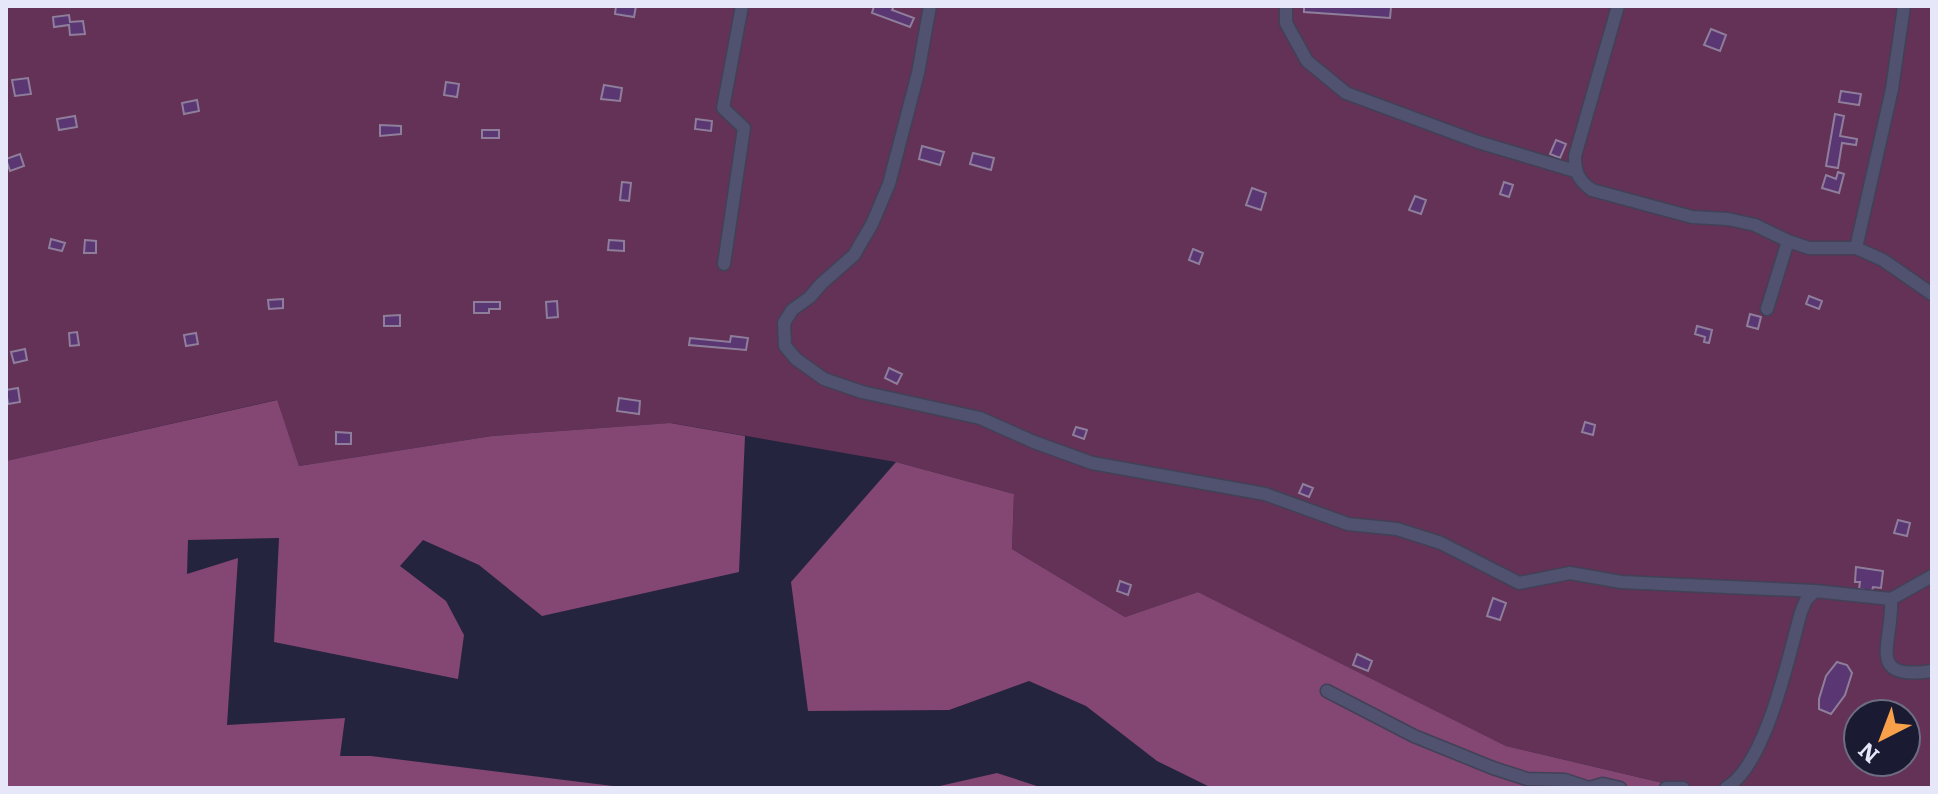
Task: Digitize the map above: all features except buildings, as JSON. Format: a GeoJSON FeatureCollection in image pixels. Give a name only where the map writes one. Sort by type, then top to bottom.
{"type":"FeatureCollection","features":[{"type":"Feature","properties":{"kind":"street"},"geometry":{"type":"LineString","coordinates":[[724,264],[744,128],[723,108],[742,6]]}},
{"type":"Feature","properties":{"kind":"street"},"geometry":{"type":"LineString","coordinates":[[930,6],[918,73],[889,184],[872,224],[854,255],[792,310],[784,323],[785,346],[796,359],[824,379],[862,392],[980,418],[1092,463],[1265,494],[1348,524],[1397,529],[1441,543],[1519,583],[1570,573],[1621,582],[1815,591],[1891,599],[1932,576]]}},
{"type":"Feature","properties":{"kind":"street"},"geometry":{"type":"LineString","coordinates":[[1286,6],[1286,23],[1307,61],[1346,93],[1478,142],[1575,171]]}},
{"type":"Feature","properties":{"kind":"street"},"geometry":{"type":"LineString","coordinates":[[1618,6],[1575,156],[1575,171],[1583,184],[1592,190],[1692,217],[1728,219],[1755,225],[1809,248],[1856,248],[1883,260],[1932,294]]}},
{"type":"Feature","properties":{"kind":"street"},"geometry":{"type":"LineString","coordinates":[[1856,248],[1892,89],[1904,6]]}},
{"type":"Feature","properties":{"kind":"street"},"geometry":{"type":"LineString","coordinates":[[1767,309],[1788,241]]}},
{"type":"Feature","properties":{"kind":"street"},"geometry":{"type":"LineString","coordinates":[[1726,788],[1741,773],[1760,744],[1773,714],[1801,612],[1806,600],[1815,591]]}},
{"type":"Feature","properties":{"kind":"street"},"geometry":{"type":"LineString","coordinates":[[1891,599],[1886,657],[1893,669],[1904,674],[1932,671]]}},
{"type":"Feature","properties":{"kind":"street"},"geometry":{"type":"LineString","coordinates":[[1327,691],[1414,736],[1493,768],[1527,779],[1565,780],[1589,788],[1603,784],[1620,788]]}},
{"type":"Feature","properties":{"kind":"street"},"geometry":{"type":"LineString","coordinates":[[1666,788],[1683,788]]}},
{"type":"Feature","properties":{"kind":"shaded area"},"geometry":{"type":"Polygon","coordinates":[[[6,6],[1932,6],[1932,788],[1684,788],[1506,746],[1198,592],[1125,617],[1012,549],[1014,494],[896,462],[671,423],[492,436],[299,466],[276,400],[6,461],[6,6]]]}},
{"type":"Feature","properties":{"kind":"shaded area"},"geometry":{"type":"Polygon","coordinates":[[[277,400],[299,466],[492,436],[670,423],[745,436],[739,572],[542,616],[479,565],[423,540],[400,566],[446,601],[464,635],[458,679],[274,642],[279,538],[188,540],[187,574],[238,558],[227,725],[345,718],[340,756],[371,756],[629,788],[6,788],[6,461],[277,400]]]}},
{"type":"Feature","properties":{"kind":"shaded area"},"geometry":{"type":"Polygon","coordinates":[[[896,462],[1014,494],[1012,549],[1125,617],[1198,592],[1506,746],[1684,788],[1212,788],[1157,761],[1086,706],[1029,681],[949,710],[808,711],[791,582],[896,462]]]}},
{"type":"Feature","properties":{"kind":"shaded area"},"geometry":{"type":"Polygon","coordinates":[[[997,773],[1043,788],[931,788],[997,773]]]}}]}
